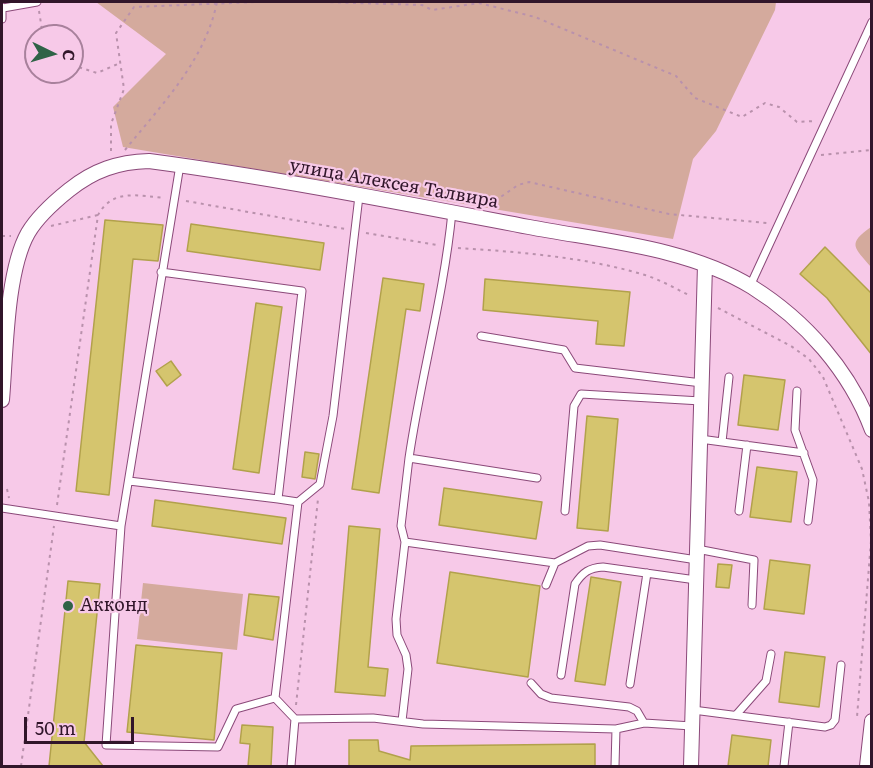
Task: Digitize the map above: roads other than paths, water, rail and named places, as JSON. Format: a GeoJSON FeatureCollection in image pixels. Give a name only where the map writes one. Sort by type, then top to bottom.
{"type":"FeatureCollection","features":[{"type":"Feature","properties":{"kind":"street","name":"улица Алексея Талвира"},"geometry":{"type":"LineString","coordinates":[[2,400],[13,284],[28,232],[53,203],[82,180],[126,162],[149,162],[180,165],[452,212],[648,249],[705,266],[750,286],[792,317],[834,361],[851,386],[872,430]]}},
{"type":"Feature","properties":{"kind":"street"},"geometry":{"type":"LineString","coordinates":[[691,766],[705,266]]}},
{"type":"Feature","properties":{"kind":"street"},"geometry":{"type":"LineString","coordinates":[[867,766],[872,721]]}},
{"type":"Feature","properties":{"kind":"lane"},"geometry":{"type":"LineString","coordinates":[[2,19],[2,7],[38,2]]}},
{"type":"Feature","properties":{"kind":"lane"},"geometry":{"type":"LineString","coordinates":[[750,286],[872,22]]}},
{"type":"Feature","properties":{"kind":"lane"},"geometry":{"type":"LineString","coordinates":[[180,165],[121,526],[106,745],[218,747],[236,709],[275,698]]}},
{"type":"Feature","properties":{"kind":"lane"},"geometry":{"type":"LineString","coordinates":[[275,698],[298,502],[320,484],[333,416],[359,196]]}},
{"type":"Feature","properties":{"kind":"lane"},"geometry":{"type":"LineString","coordinates":[[402,721],[408,669],[406,656],[397,635],[396,619],[405,542],[401,526],[417,398],[448,247],[452,212]]}},
{"type":"Feature","properties":{"kind":"lane"},"geometry":{"type":"LineString","coordinates":[[161,272],[302,291],[278,499]]}},
{"type":"Feature","properties":{"kind":"lane"},"geometry":{"type":"LineString","coordinates":[[481,336],[564,350],[575,368],[702,383]]}},
{"type":"Feature","properties":{"kind":"lane"},"geometry":{"type":"LineString","coordinates":[[722,442],[729,376]]}},
{"type":"Feature","properties":{"kind":"lane"},"geometry":{"type":"LineString","coordinates":[[797,391],[794,420],[813,480],[808,521]]}},
{"type":"Feature","properties":{"kind":"lane"},"geometry":{"type":"LineString","coordinates":[[565,511],[574,406],[581,393],[701,401]]}},
{"type":"Feature","properties":{"kind":"lane"},"geometry":{"type":"LineString","coordinates":[[700,439],[804,453]]}},
{"type":"Feature","properties":{"kind":"lane"},"geometry":{"type":"LineString","coordinates":[[739,511],[747,445]]}},
{"type":"Feature","properties":{"kind":"lane"},"geometry":{"type":"LineString","coordinates":[[409,458],[537,478]]}},
{"type":"Feature","properties":{"kind":"lane"},"geometry":{"type":"LineString","coordinates":[[129,481],[298,502]]}},
{"type":"Feature","properties":{"kind":"lane"},"geometry":{"type":"LineString","coordinates":[[2,508],[121,526]]}},
{"type":"Feature","properties":{"kind":"lane"},"geometry":{"type":"LineString","coordinates":[[405,542],[555,563],[588,546],[600,545],[754,560],[752,605]]}},
{"type":"Feature","properties":{"kind":"lane"},"geometry":{"type":"LineString","coordinates":[[546,585],[555,563]]}},
{"type":"Feature","properties":{"kind":"lane"},"geometry":{"type":"LineString","coordinates":[[561,675],[576,584],[582,573],[593,567],[603,567],[696,580]]}},
{"type":"Feature","properties":{"kind":"lane"},"geometry":{"type":"LineString","coordinates":[[630,684],[647,573]]}},
{"type":"Feature","properties":{"kind":"lane"},"geometry":{"type":"LineString","coordinates":[[736,715],[766,681],[771,654]]}},
{"type":"Feature","properties":{"kind":"lane"},"geometry":{"type":"LineString","coordinates":[[693,710],[825,727],[831,725],[835,720],[841,665]]}},
{"type":"Feature","properties":{"kind":"lane"},"geometry":{"type":"LineString","coordinates":[[531,683],[541,694],[550,698],[629,707],[637,711],[644,723]]}},
{"type":"Feature","properties":{"kind":"lane"},"geometry":{"type":"LineString","coordinates":[[275,698],[295,719],[373,718],[616,729],[644,723],[692,726]]}},
{"type":"Feature","properties":{"kind":"lane"},"geometry":{"type":"LineString","coordinates":[[291,766],[295,719]]}},
{"type":"Feature","properties":{"kind":"lane"},"geometry":{"type":"LineString","coordinates":[[784,766],[789,722]]}},
{"type":"Feature","properties":{"kind":"lane"},"geometry":{"type":"LineString","coordinates":[[615,766],[616,729]]}},
{"type":"Feature","properties":{"kind":"place","name":"Акконд"},"geometry":{"type":"Point","coordinates":[68,606]}}]}
